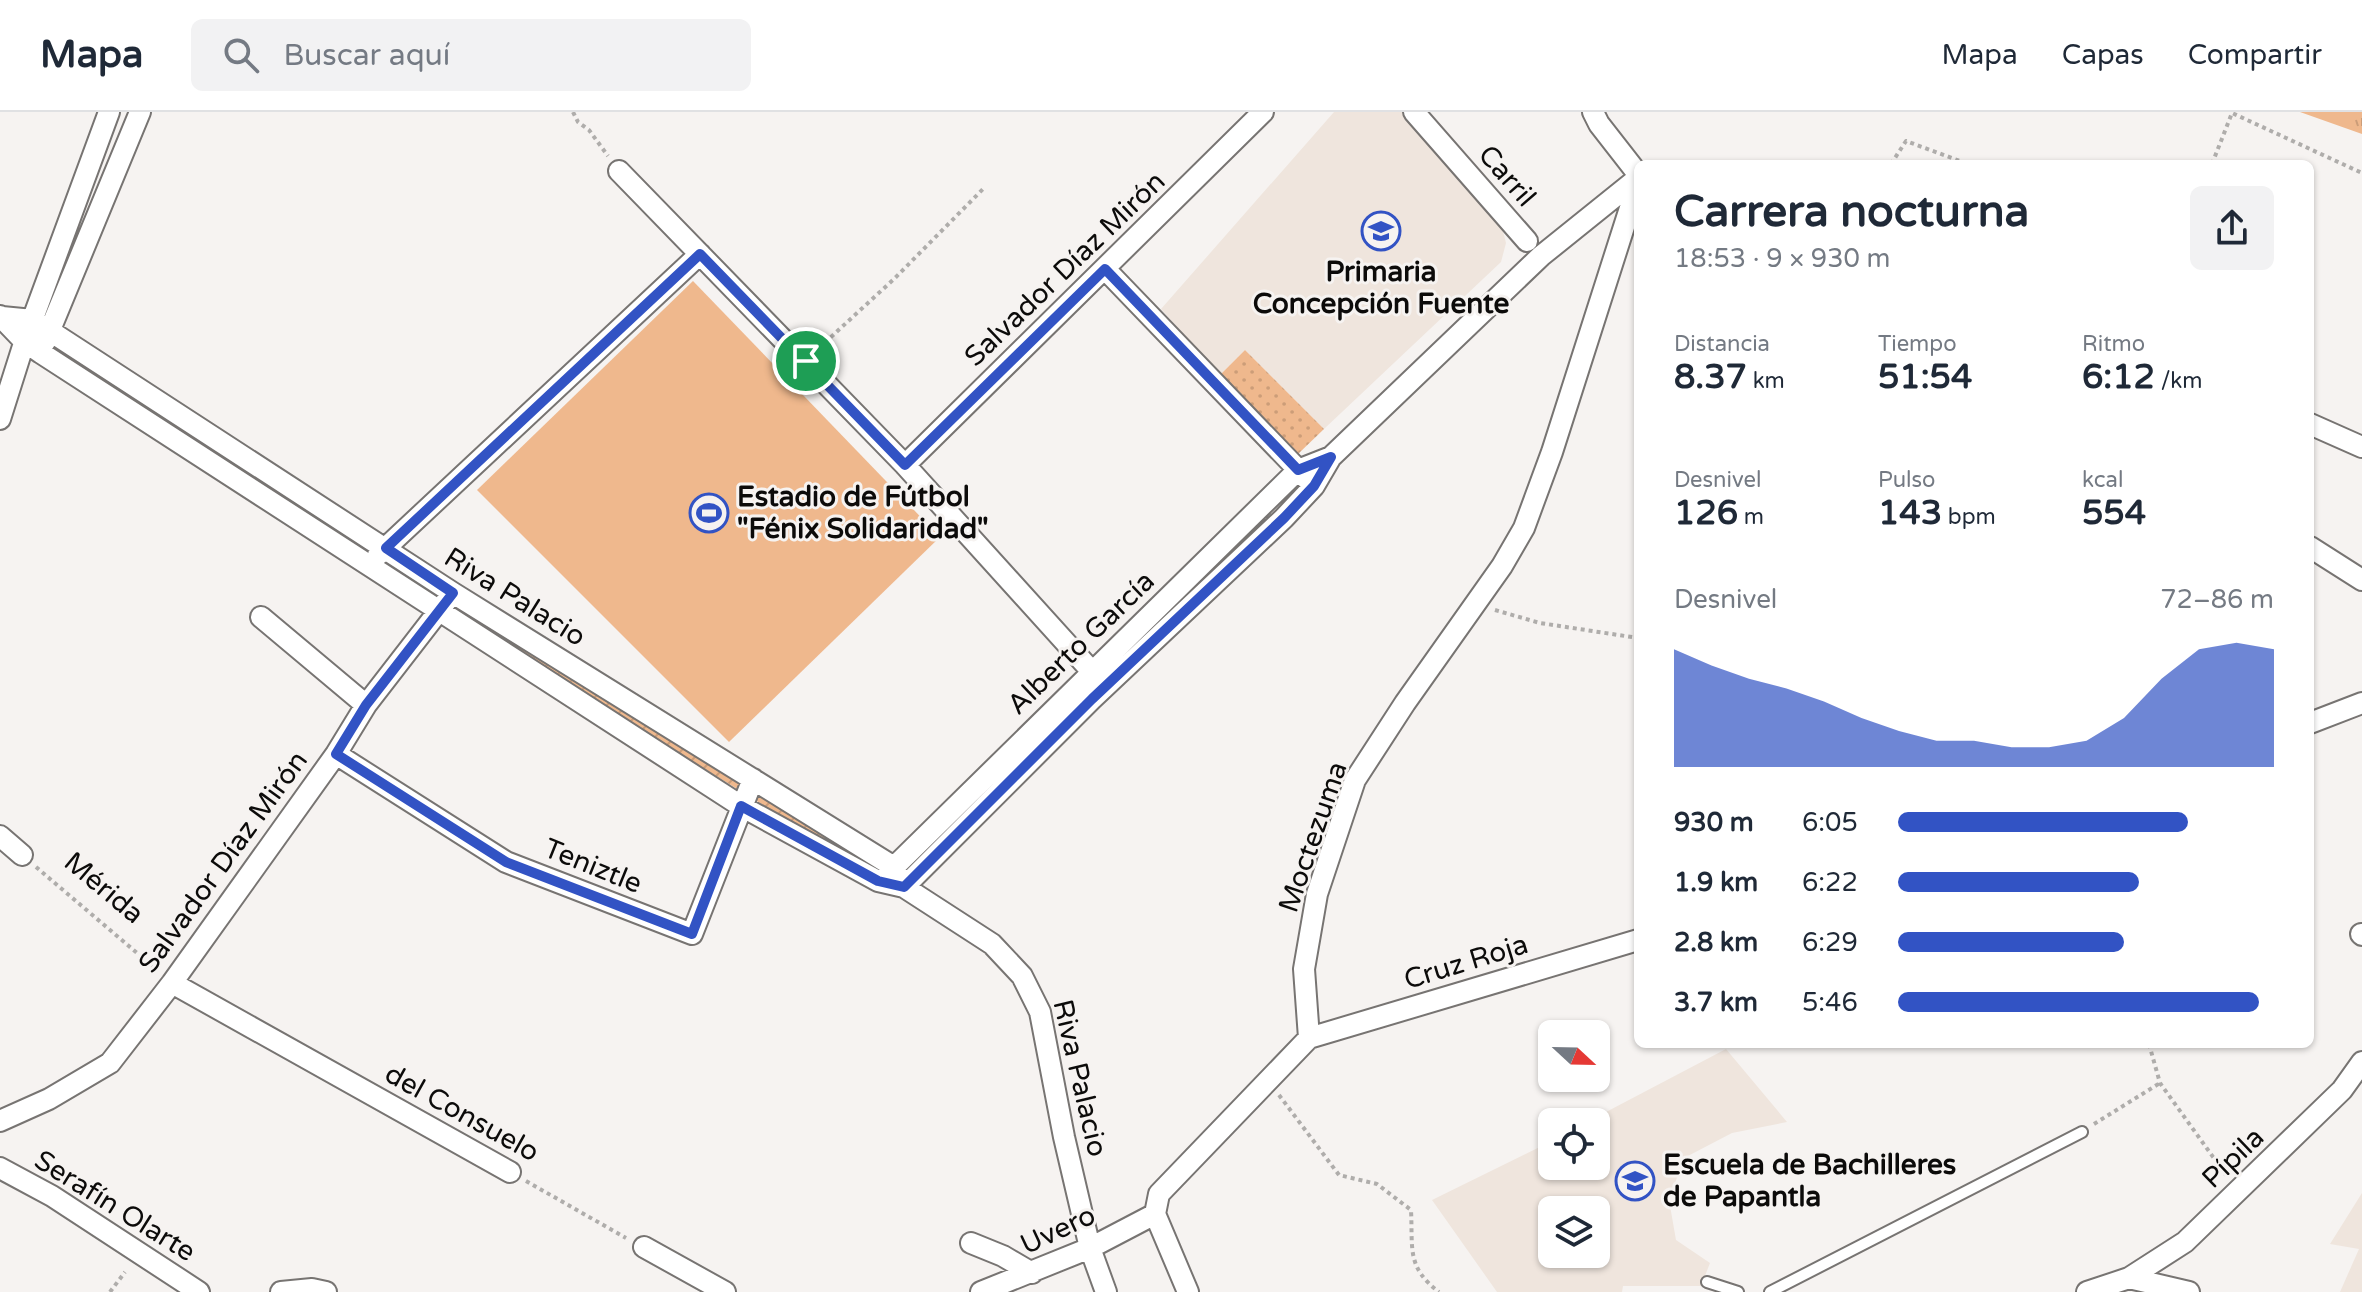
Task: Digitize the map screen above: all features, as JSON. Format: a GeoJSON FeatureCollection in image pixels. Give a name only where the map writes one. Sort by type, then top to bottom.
{"type":"FeatureCollection","features":[{"type":"Feature","properties":{"kind":"street"},"geometry":{"type":"LineString","coordinates":[[0,419],[41,326],[109,112]]}},
{"type":"Feature","properties":{"kind":"street"},"geometry":{"type":"LineString","coordinates":[[41,326],[140,112]]}},
{"type":"Feature","properties":{"kind":"street","name":"Salvador Díaz Mirón"},"geometry":{"type":"LineString","coordinates":[[905,465],[1263,112]]}},
{"type":"Feature","properties":{"kind":"street","name":"Carril"},"geometry":{"type":"LineString","coordinates":[[1414,112],[1527,241]]}},
{"type":"Feature","properties":{"kind":"street"},"geometry":{"type":"LineString","coordinates":[[1593,112],[1634,173]]}},
{"type":"Feature","properties":{"kind":"street"},"geometry":{"type":"LineString","coordinates":[[619,171],[905,465],[1098,679]]}},
{"type":"Feature","properties":{"kind":"street","name":"Alberto García"},"geometry":{"type":"LineString","coordinates":[[878,881],[1098,679],[1284,518],[1314,486],[1331,457],[1541,256],[1634,182]]}},
{"type":"Feature","properties":{"kind":"street","name":"Moctezuma"},"geometry":{"type":"LineString","coordinates":[[1309,1038],[1304,969],[1317,894],[1355,780],[1524,528],[1552,452],[1634,192]]}},
{"type":"Feature","properties":{"kind":"street"},"geometry":{"type":"LineString","coordinates":[[368,565],[700,254]]}},
{"type":"Feature","properties":{"kind":"street"},"geometry":{"type":"LineString","coordinates":[[1105,269],[1314,486]]}},
{"type":"Feature","properties":{"kind":"street","name":"Riva Palacio"},"geometry":{"type":"LineString","coordinates":[[1,316],[41,326],[453,593],[894,867]]}},
{"type":"Feature","properties":{"kind":"street","name":"Riva Palacio"},"geometry":{"type":"LineString","coordinates":[[1,316],[33,348],[741,806],[878,881],[904,887],[992,944],[1022,976],[1040,1012],[1064,1137],[1090,1248],[1106,1292]]}},
{"type":"Feature","properties":{"kind":"street"},"geometry":{"type":"LineString","coordinates":[[2314,426],[2362,447]]}},
{"type":"Feature","properties":{"kind":"street","name":"Alberto García"},"geometry":{"type":"LineString","coordinates":[[904,887],[1298,470],[1331,457]]}},
{"type":"Feature","properties":{"kind":"street"},"geometry":{"type":"LineString","coordinates":[[2314,550],[2362,580]]}},
{"type":"Feature","properties":{"kind":"street","name":"Salvador Díaz Mirón"},"geometry":{"type":"LineString","coordinates":[[0,1121],[49,1099],[110,1063],[172,983],[336,754],[366,705],[453,593]]}},
{"type":"Feature","properties":{"kind":"street"},"geometry":{"type":"LineString","coordinates":[[261,617],[366,705]]}},
{"type":"Feature","properties":{"kind":"street"},"geometry":{"type":"LineString","coordinates":[[2314,721],[2362,703]]}},
{"type":"Feature","properties":{"kind":"street","name":"Teniztle"},"geometry":{"type":"LineString","coordinates":[[336,754],[506,862],[692,934],[753,779]]}},
{"type":"Feature","properties":{"kind":"street","name":"Mérida"},"geometry":{"type":"LineString","coordinates":[[0,836],[22,855]]}},
{"type":"Feature","properties":{"kind":"street"},"geometry":{"type":"LineString","coordinates":[[894,867],[904,887]]}},
{"type":"Feature","properties":{"kind":"street","name":"Cruz Roja"},"geometry":{"type":"LineString","coordinates":[[1309,1038],[1634,941]]}},
{"type":"Feature","properties":{"kind":"street","name":"del Consuelo"},"geometry":{"type":"LineString","coordinates":[[172,983],[510,1172]]}},
{"type":"Feature","properties":{"kind":"street"},"geometry":{"type":"LineString","coordinates":[[1188,1292],[1155,1214],[1159,1194],[1309,1038]]}},
{"type":"Feature","properties":{"kind":"street","name":"Pípila"},"geometry":{"type":"LineString","coordinates":[[2087,1292],[2129,1278],[2185,1242],[2342,1090],[2362,1062]]}},
{"type":"Feature","properties":{"kind":"street","name":"Serafín Olarte"},"geometry":{"type":"LineString","coordinates":[[0,1168],[52,1196],[199,1292]]}},
{"type":"Feature","properties":{"kind":"street","name":"Uvero"},"geometry":{"type":"LineString","coordinates":[[981,1292],[1090,1248],[1155,1214]]}},
{"type":"Feature","properties":{"kind":"street"},"geometry":{"type":"LineString","coordinates":[[971,1243],[1003,1256],[1032,1273]]}},
{"type":"Feature","properties":{"kind":"street"},"geometry":{"type":"LineString","coordinates":[[644,1247],[725,1292]]}},
{"type":"Feature","properties":{"kind":"street"},"geometry":{"type":"LineString","coordinates":[[2129,1278],[2189,1292]]}},
{"type":"Feature","properties":{"kind":"street"},"geometry":{"type":"LineString","coordinates":[[281,1292],[312,1289],[326,1292]]}},
{"type":"Feature","properties":{"kind":"lane"},"geometry":{"type":"LineString","coordinates":[[1770,1292],[2082,1132]]}},
{"type":"Feature","properties":{"kind":"lane"},"geometry":{"type":"LineString","coordinates":[[1707,1282],[1738,1292]]}},
{"type":"Feature","properties":{"kind":"path"},"geometry":{"type":"LineString","coordinates":[[573,112],[619,171]]}},
{"type":"Feature","properties":{"kind":"path"},"geometry":{"type":"LineString","coordinates":[[2214,160],[2232,113],[2362,173]]}},
{"type":"Feature","properties":{"kind":"path"},"geometry":{"type":"LineString","coordinates":[[1894,160],[1906,141],[1957,160]]}},
{"type":"Feature","properties":{"kind":"path"},"geometry":{"type":"LineString","coordinates":[[806,361],[894,279],[984,188]]}},
{"type":"Feature","properties":{"kind":"path"},"geometry":{"type":"LineString","coordinates":[[1475,605],[1540,623],[1634,637]]}},
{"type":"Feature","properties":{"kind":"path","name":"Mérida"},"geometry":{"type":"LineString","coordinates":[[22,855],[172,983]]}},
{"type":"Feature","properties":{"kind":"path"},"geometry":{"type":"LineString","coordinates":[[2150,1048],[2160,1083],[2239,1192]]}},
{"type":"Feature","properties":{"kind":"path"},"geometry":{"type":"LineString","coordinates":[[1268,1081],[1339,1175],[1377,1184],[1411,1210],[1414,1265],[1422,1279],[1439,1292]]}},
{"type":"Feature","properties":{"kind":"path"},"geometry":{"type":"LineString","coordinates":[[2082,1132],[2160,1083]]}},
{"type":"Feature","properties":{"kind":"path","name":"del Consuelo"},"geometry":{"type":"LineString","coordinates":[[510,1172],[644,1247]]}},
{"type":"Feature","properties":{"kind":"path"},"geometry":{"type":"LineString","coordinates":[[110,1292],[125,1272]]}},
{"type":"Feature","properties":{"kind":"shaded area","name":"Primaria Concepción Fuente"},"geometry":{"type":"Polygon","coordinates":[[[1334,112],[1404,112],[1500,219],[1506,243],[1501,262],[1324,429],[1245,350],[1220,375],[1161,309],[1334,112]]]}},
{"type":"Feature","properties":{"kind":"shaded area"},"geometry":{"type":"Polygon","coordinates":[[[1726,1049],[1787,1122],[1732,1133],[1684,1158],[1669,1200],[1676,1240],[1710,1263],[1701,1286],[1623,1286],[1622,1292],[1497,1292],[1432,1200],[1538,1148],[1538,1180],[1610,1180],[1610,1110],[1726,1049]]]}},
{"type":"Feature","properties":{"kind":"shaded area"},"geometry":{"type":"Polygon","coordinates":[[[2362,1193],[2362,1292],[2340,1292],[2359,1249],[2330,1244],[2362,1193]]]}},
{"type":"Feature","properties":{"kind":"green space"},"geometry":{"type":"Polygon","coordinates":[[[2300,112],[2362,112],[2362,134],[2300,112]]]}},
{"type":"Feature","properties":{"kind":"green space","name":"Estadio de Fútbol \"Fénix Solidaridad\""},"geometry":{"type":"Polygon","coordinates":[[[693,281],[940,537],[729,742],[477,490],[693,281]]]}},
{"type":"Feature","properties":{"kind":"green space"},"geometry":{"type":"Polygon","coordinates":[[[1245,350],[1324,429],[1298,454],[1220,375],[1245,350]]]}},
{"type":"Feature","properties":{"kind":"green space"},"geometry":{"type":"Polygon","coordinates":[[[74,361],[364,543],[365,547],[361,549],[71,363],[74,361]]]}},
{"type":"Feature","properties":{"kind":"green space"},"geometry":{"type":"Polygon","coordinates":[[[480,622],[863,859],[864,863],[860,865],[477,628],[476,623],[480,622]]]}},
{"type":"Feature","properties":{"kind":"place","name":"Primaria Concepción Fuente"},"geometry":{"type":"Point","coordinates":[1381,231]}},
{"type":"Feature","properties":{"kind":"place","name":"Estadio de Fútbol \"Fénix Solidaridad\""},"geometry":{"type":"Point","coordinates":[709,513]}},
{"type":"Feature","properties":{"kind":"place","name":"Escuela de Bachilleres de Papantla"},"geometry":{"type":"Point","coordinates":[1635,1181]}},
{"type":"Feature","properties":{"kind":"route"},"geometry":{"type":"LineString","coordinates":[[700,254],[806,361],[905,465],[1105,269],[1298,470],[1331,457],[1314,486],[1284,518],[1092,699],[904,887],[878,881],[741,806],[692,934],[506,862],[336,754],[366,705],[453,593],[386,548],[700,254]]}}]}
